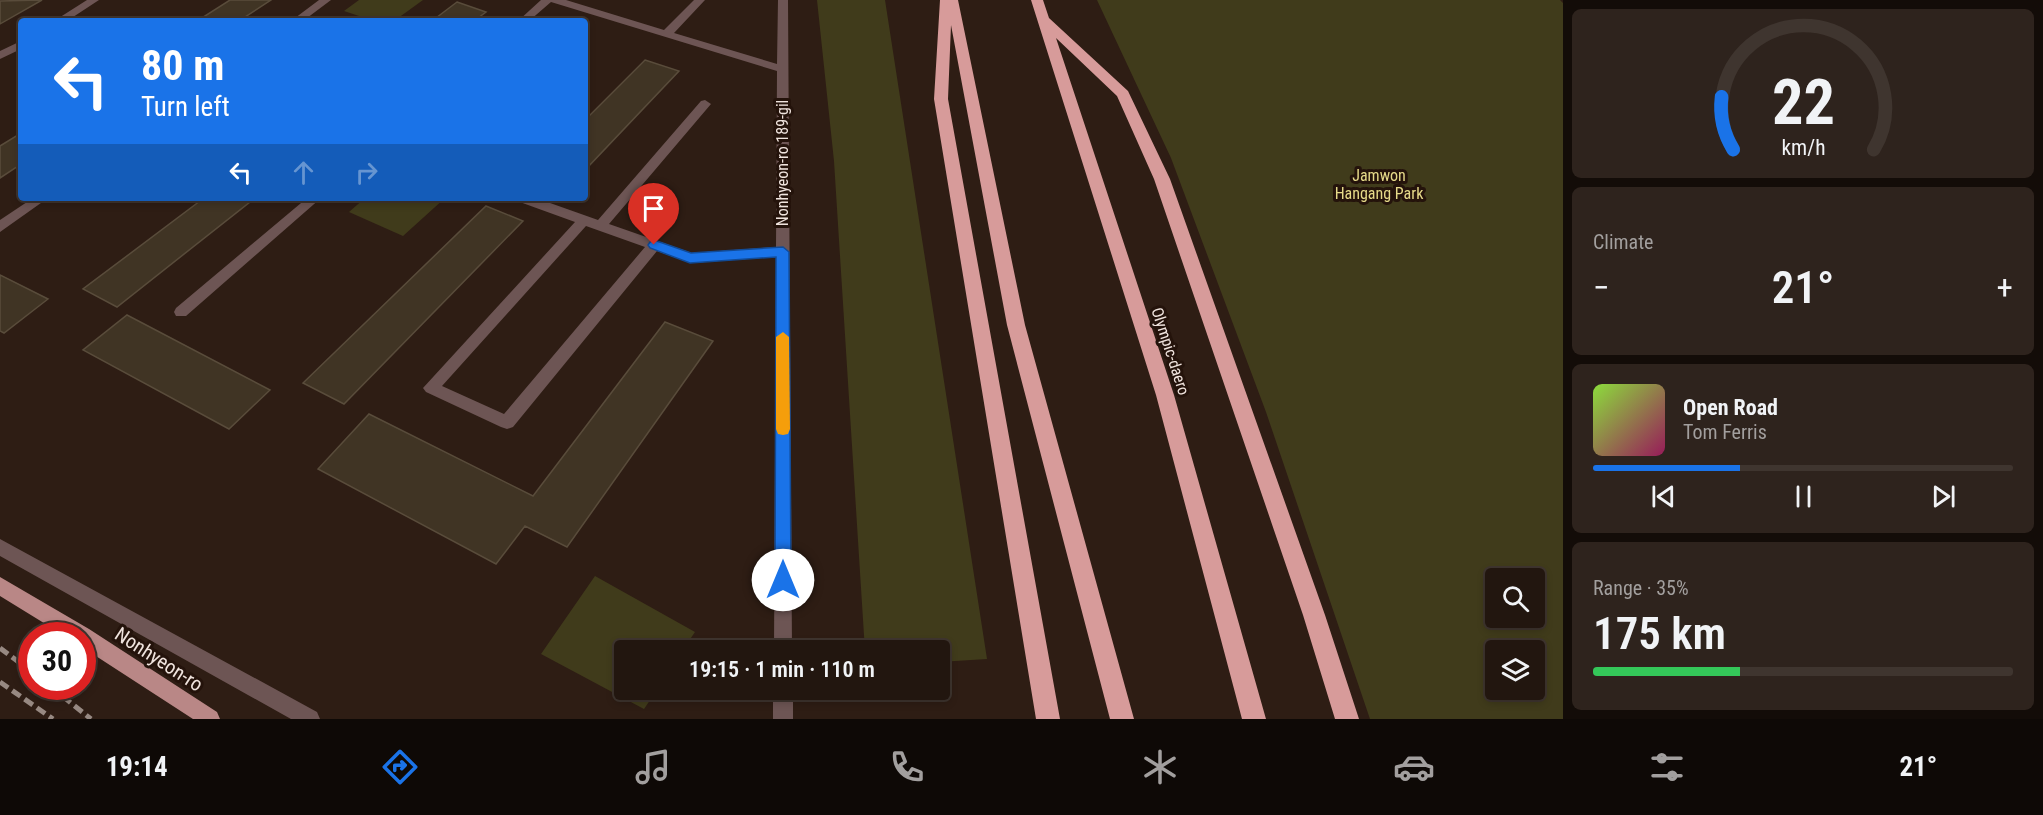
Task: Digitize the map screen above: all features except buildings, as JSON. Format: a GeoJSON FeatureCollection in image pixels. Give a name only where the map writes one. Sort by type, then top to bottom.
{"type":"FeatureCollection","features":[{"type":"Feature","properties":{"kind":"highway"},"geometry":{"type":"LineString","coordinates":[[945,0],[941,99],[1048,719]]}},
{"type":"Feature","properties":{"kind":"highway"},"geometry":{"type":"LineString","coordinates":[[952,0],[1016,325],[1122,719]]}},
{"type":"Feature","properties":{"kind":"highway","name":"Olympic-daero"},"geometry":{"type":"LineString","coordinates":[[1037,0],[1165,395],[1254,719]]}},
{"type":"Feature","properties":{"kind":"highway"},"geometry":{"type":"LineString","coordinates":[[1044,20],[1123,94],[1162,179],[1314,615],[1347,719]]}},
{"type":"Feature","properties":{"kind":"main road","name":"Nonhyeon-ro"},"geometry":{"type":"LineString","coordinates":[[0,586],[59,622]]}},
{"type":"Feature","properties":{"kind":"main road","name":"Nonhyeon-ro"},"geometry":{"type":"LineString","coordinates":[[96,645],[210,719]]}},
{"type":"Feature","properties":{"kind":"street"},"geometry":{"type":"LineString","coordinates":[[64,18],[94,0]]}},
{"type":"Feature","properties":{"kind":"street"},"geometry":{"type":"LineString","coordinates":[[300,18],[326,0]]}},
{"type":"Feature","properties":{"kind":"street"},"geometry":{"type":"LineString","coordinates":[[527,18],[548,0]]}},
{"type":"Feature","properties":{"kind":"street"},"geometry":{"type":"LineString","coordinates":[[555,0],[782,69]]}},
{"type":"Feature","properties":{"kind":"street"},"geometry":{"type":"LineString","coordinates":[[667,33],[700,0]]}},
{"type":"Feature","properties":{"kind":"street","name":"Nonhyeon-ro 189-gil"},"geometry":{"type":"LineString","coordinates":[[783,0],[783,640]]}},
{"type":"Feature","properties":{"kind":"street"},"geometry":{"type":"LineString","coordinates":[[0,56],[18,46]]}},
{"type":"Feature","properties":{"kind":"street"},"geometry":{"type":"LineString","coordinates":[[600,226],[705,104]]}},
{"type":"Feature","properties":{"kind":"street"},"geometry":{"type":"LineString","coordinates":[[0,227],[38,201]]}},
{"type":"Feature","properties":{"kind":"street"},"geometry":{"type":"LineString","coordinates":[[181,312],[311,201]]}},
{"type":"Feature","properties":{"kind":"street"},"geometry":{"type":"LineString","coordinates":[[530,201],[690,258],[783,252]]}},
{"type":"Feature","properties":{"kind":"street"},"geometry":{"type":"LineString","coordinates":[[584,220],[431,388],[507,422],[654,245]]}},
{"type":"Feature","properties":{"kind":"street"},"geometry":{"type":"LineString","coordinates":[[0,547],[310,719]]}},
{"type":"Feature","properties":{"kind":"street"},"geometry":{"type":"LineString","coordinates":[[783,700],[783,719]]}},
{"type":"Feature","properties":{"kind":"green space"},"geometry":{"type":"Polygon","coordinates":[[[359,0],[423,0],[398,18],[365,18],[344,11],[359,0]]]}},
{"type":"Feature","properties":{"kind":"green space"},"geometry":{"type":"Polygon","coordinates":[[[817,0],[885,0],[987,659],[950,661],[950,640],[864,640],[834,161],[817,0]]]}},
{"type":"Feature","properties":{"kind":"green space","name":"Jamwon Hangang Park"},"geometry":{"type":"Polygon","coordinates":[[[1097,0],[1560,0],[1563,3],[1563,719],[1370,719],[1266,412],[1171,158],[1097,0]]]}},
{"type":"Feature","properties":{"kind":"green space"},"geometry":{"type":"Polygon","coordinates":[[[362,201],[442,201],[403,236],[349,212],[362,201]]]}},
{"type":"Feature","properties":{"kind":"green space"},"geometry":{"type":"Polygon","coordinates":[[[595,576],[695,632],[690,640],[614,640],[614,693],[541,654],[595,576]]]}},
{"type":"Feature","properties":{"kind":"green space"},"geometry":{"type":"Polygon","coordinates":[[[627,700],[650,700],[644,709],[627,700]]]}},
{"type":"Feature","properties":{"kind":"railway"},"geometry":{"type":"LineString","coordinates":[[0,648],[18,662]]}},
{"type":"Feature","properties":{"kind":"railway"},"geometry":{"type":"LineString","coordinates":[[0,682],[53,719]]}},
{"type":"Feature","properties":{"kind":"railway"},"geometry":{"type":"LineString","coordinates":[[67,700],[91,719]]}},
{"type":"Feature","properties":{"kind":"slow traffic"},"geometry":{"type":"LineString","coordinates":[[783,337],[783,429]]}},
{"type":"Feature","properties":{"kind":"route"},"geometry":{"type":"LineString","coordinates":[[654,245],[690,258],[783,252],[783,580]]}}]}
